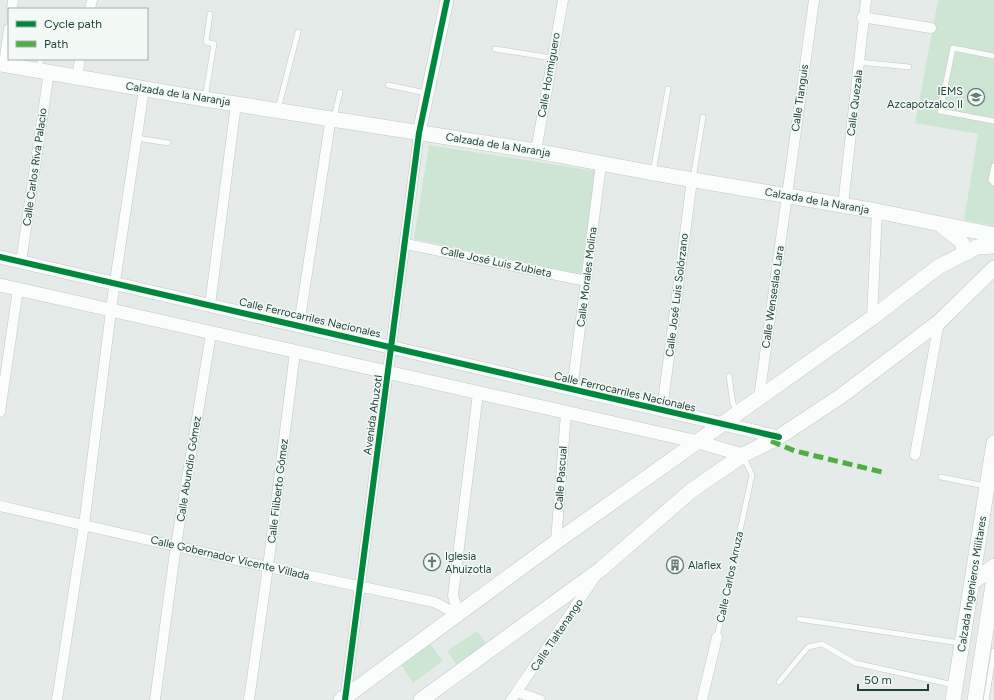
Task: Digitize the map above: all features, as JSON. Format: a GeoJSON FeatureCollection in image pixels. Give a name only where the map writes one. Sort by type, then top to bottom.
{"type":"FeatureCollection","features":[{"type":"Feature","properties":{"kind":"main road","name":"Calzada de la Naranja"},"geometry":{"type":"LineString","coordinates":[[2,64],[43,67],[77,77],[144,89],[536,151],[601,164],[877,211],[994,235]]}},
{"type":"Feature","properties":{"kind":"main road"},"geometry":{"type":"LineString","coordinates":[[936,224],[950,232],[972,250]]}},
{"type":"Feature","properties":{"kind":"main road"},"geometry":{"type":"LineString","coordinates":[[972,250],[978,237],[974,231]]}},
{"type":"Feature","properties":{"kind":"main road"},"geometry":{"type":"LineString","coordinates":[[344,699],[556,542],[872,318],[938,267],[972,250],[994,246]]}},
{"type":"Feature","properties":{"kind":"main road"},"geometry":{"type":"LineString","coordinates":[[421,700],[601,569],[692,490],[743,455],[779,436],[841,396],[939,322],[994,268]]}},
{"type":"Feature","properties":{"kind":"main road","name":"Calzada Ingenieros Militares"},"geometry":{"type":"LineString","coordinates":[[954,693],[973,582],[994,443]]}},
{"type":"Feature","properties":{"kind":"main road"},"geometry":{"type":"LineString","coordinates":[[973,582],[994,566]]}},
{"type":"Feature","properties":{"kind":"main road","name":"Calzada Ingenieros Militares"},"geometry":{"type":"LineString","coordinates":[[975,700],[994,578]]}},
{"type":"Feature","properties":{"kind":"street"},"geometry":{"type":"LineString","coordinates":[[419,133],[447,0]]}},
{"type":"Feature","properties":{"kind":"street","name":"Calle Hormiguero"},"geometry":{"type":"LineString","coordinates":[[536,151],[563,0]]}},
{"type":"Feature","properties":{"kind":"street","name":"Calle Tianguis"},"geometry":{"type":"LineString","coordinates":[[787,195],[814,0]]}},
{"type":"Feature","properties":{"kind":"street","name":"Calle Quezala"},"geometry":{"type":"LineString","coordinates":[[843,205],[859,62],[862,17],[866,0]]}},
{"type":"Feature","properties":{"kind":"street"},"geometry":{"type":"LineString","coordinates":[[862,17],[931,28]]}},
{"type":"Feature","properties":{"kind":"street"},"geometry":{"type":"LineString","coordinates":[[2,64],[8,34]]}},
{"type":"Feature","properties":{"kind":"street"},"geometry":{"type":"LineString","coordinates":[[77,77],[80,60]]}},
{"type":"Feature","properties":{"kind":"street","name":"Calle Carlos Riva Palacio"},"geometry":{"type":"LineString","coordinates":[[21,262],[43,67]]}},
{"type":"Feature","properties":{"kind":"street"},"geometry":{"type":"LineString","coordinates":[[57,700],[84,525],[111,311],[144,89]]}},
{"type":"Feature","properties":{"kind":"street"},"geometry":{"type":"LineString","coordinates":[[210,305],[236,104]]}},
{"type":"Feature","properties":{"kind":"street"},"geometry":{"type":"LineString","coordinates":[[299,325],[333,118]]}},
{"type":"Feature","properties":{"kind":"street","name":"Avenida Ahuzotl"},"geometry":{"type":"LineString","coordinates":[[344,699],[406,244],[419,133]]}},
{"type":"Feature","properties":{"kind":"street","name":"Calle Morales Molina"},"geometry":{"type":"LineString","coordinates":[[572,390],[601,164]]}},
{"type":"Feature","properties":{"kind":"street","name":"Calle José Luis Solórzano"},"geometry":{"type":"LineString","coordinates":[[662,410],[692,180]]}},
{"type":"Feature","properties":{"kind":"street","name":"Calle Wenseslao Lara"},"geometry":{"type":"LineString","coordinates":[[759,398],[787,195]]}},
{"type":"Feature","properties":{"kind":"street"},"geometry":{"type":"LineString","coordinates":[[872,318],[877,211]]}},
{"type":"Feature","properties":{"kind":"street","name":"Calle José Luis Zubieta"},"geometry":{"type":"LineString","coordinates":[[406,244],[586,281]]}},
{"type":"Feature","properties":{"kind":"street","name":"Calle Ferrocarriles Nacionales"},"geometry":{"type":"LineString","coordinates":[[0,257],[299,325],[572,390],[779,436]]}},
{"type":"Feature","properties":{"kind":"street"},"geometry":{"type":"LineString","coordinates":[[0,285],[210,334],[698,442],[743,455]]}},
{"type":"Feature","properties":{"kind":"street"},"geometry":{"type":"LineString","coordinates":[[0,412],[18,290]]}},
{"type":"Feature","properties":{"kind":"street"},"geometry":{"type":"LineString","coordinates":[[915,455],[939,322]]}},
{"type":"Feature","properties":{"kind":"street","name":"Calle Abundio Gómez"},"geometry":{"type":"LineString","coordinates":[[155,700],[176,545],[210,334]]}},
{"type":"Feature","properties":{"kind":"street","name":"Calle Filiberto Gómez"},"geometry":{"type":"LineString","coordinates":[[249,700],[268,567],[295,352]]}},
{"type":"Feature","properties":{"kind":"street"},"geometry":{"type":"LineString","coordinates":[[459,615],[453,596],[478,393]]}},
{"type":"Feature","properties":{"kind":"street","name":"Calle Pascual"},"geometry":{"type":"LineString","coordinates":[[556,542],[566,413]]}},
{"type":"Feature","properties":{"kind":"street","name":"Calle Gobernador Vicente Villada"},"geometry":{"type":"LineString","coordinates":[[0,506],[268,567],[434,602],[459,615]]}},
{"type":"Feature","properties":{"kind":"street","name":"Calle Tlaltenango"},"geometry":{"type":"LineString","coordinates":[[514,696],[601,569]]}},
{"type":"Feature","properties":{"kind":"street","name":"Calle Carlos Arruza"},"geometry":{"type":"LineString","coordinates":[[702,700],[717,637]]}},
{"type":"Feature","properties":{"kind":"street"},"geometry":{"type":"LineString","coordinates":[[514,696],[540,700]]}},
{"type":"Feature","properties":{"kind":"lane"},"geometry":{"type":"LineString","coordinates":[[204,99],[214,44],[206,42],[210,14]]}},
{"type":"Feature","properties":{"kind":"lane"},"geometry":{"type":"LineString","coordinates":[[277,110],[298,32]]}},
{"type":"Feature","properties":{"kind":"lane"},"geometry":{"type":"LineString","coordinates":[[994,56],[952,48],[940,111],[994,121]]}},
{"type":"Feature","properties":{"kind":"lane"},"geometry":{"type":"LineString","coordinates":[[495,49],[552,58]]}},
{"type":"Feature","properties":{"kind":"lane"},"geometry":{"type":"LineString","coordinates":[[859,62],[909,67]]}},
{"type":"Feature","properties":{"kind":"lane"},"geometry":{"type":"LineString","coordinates":[[388,85],[426,94]]}},
{"type":"Feature","properties":{"kind":"lane"},"geometry":{"type":"LineString","coordinates":[[653,173],[668,89]]}},
{"type":"Feature","properties":{"kind":"lane"},"geometry":{"type":"LineString","coordinates":[[333,118],[340,92]]}},
{"type":"Feature","properties":{"kind":"lane"},"geometry":{"type":"LineString","coordinates":[[692,180],[703,117]]}},
{"type":"Feature","properties":{"kind":"lane"},"geometry":{"type":"LineString","coordinates":[[137,138],[168,143]]}},
{"type":"Feature","properties":{"kind":"lane"},"geometry":{"type":"LineString","coordinates":[[994,166],[994,188]]}},
{"type":"Feature","properties":{"kind":"lane"},"geometry":{"type":"LineString","coordinates":[[729,376],[733,404],[739,412]]}},
{"type":"Feature","properties":{"kind":"lane","name":"Calle Carlos Arruza"},"geometry":{"type":"LineString","coordinates":[[717,637],[752,475],[743,455]]}},
{"type":"Feature","properties":{"kind":"lane"},"geometry":{"type":"LineString","coordinates":[[941,477],[988,487]]}},
{"type":"Feature","properties":{"kind":"lane"},"geometry":{"type":"LineString","coordinates":[[799,619],[963,643]]}},
{"type":"Feature","properties":{"kind":"lane"},"geometry":{"type":"LineString","coordinates":[[780,682],[808,647],[822,644],[855,663],[954,693]]}},
{"type":"Feature","properties":{"kind":"lane"},"geometry":{"type":"LineString","coordinates":[[986,700],[994,651]]}},
{"type":"Feature","properties":{"kind":"green space"},"geometry":{"type":"Polygon","coordinates":[[[938,0],[994,0],[994,226],[964,220],[978,134],[915,123],[938,0]]]}},
{"type":"Feature","properties":{"kind":"green space"},"geometry":{"type":"Polygon","coordinates":[[[429,145],[595,171],[582,275],[414,239],[429,145]]]}},
{"type":"Feature","properties":{"kind":"green space"},"geometry":{"type":"Polygon","coordinates":[[[477,631],[488,646],[458,666],[447,651],[477,631]]]}},
{"type":"Feature","properties":{"kind":"green space"},"geometry":{"type":"Polygon","coordinates":[[[430,644],[443,661],[413,683],[401,665],[430,644]]]}},
{"type":"Feature","properties":{"kind":"marked path"},"geometry":{"type":"LineString","coordinates":[[771,441],[795,451],[882,472]]}},
{"type":"Feature","properties":{"kind":"cycle path"},"geometry":{"type":"LineString","coordinates":[[345,700],[419,133],[447,0]]}},
{"type":"Feature","properties":{"kind":"cycle path"},"geometry":{"type":"LineString","coordinates":[[0,257],[779,437]]}},
{"type":"Feature","properties":{"kind":"place","name":"IEMS Azcapotzalco II"},"geometry":{"type":"Point","coordinates":[976,97]}},
{"type":"Feature","properties":{"kind":"place","name":"Iglesia Ahuizotla"},"geometry":{"type":"Point","coordinates":[432,562]}},
{"type":"Feature","properties":{"kind":"place","name":"Alaflex"},"geometry":{"type":"Point","coordinates":[675,565]}}]}
